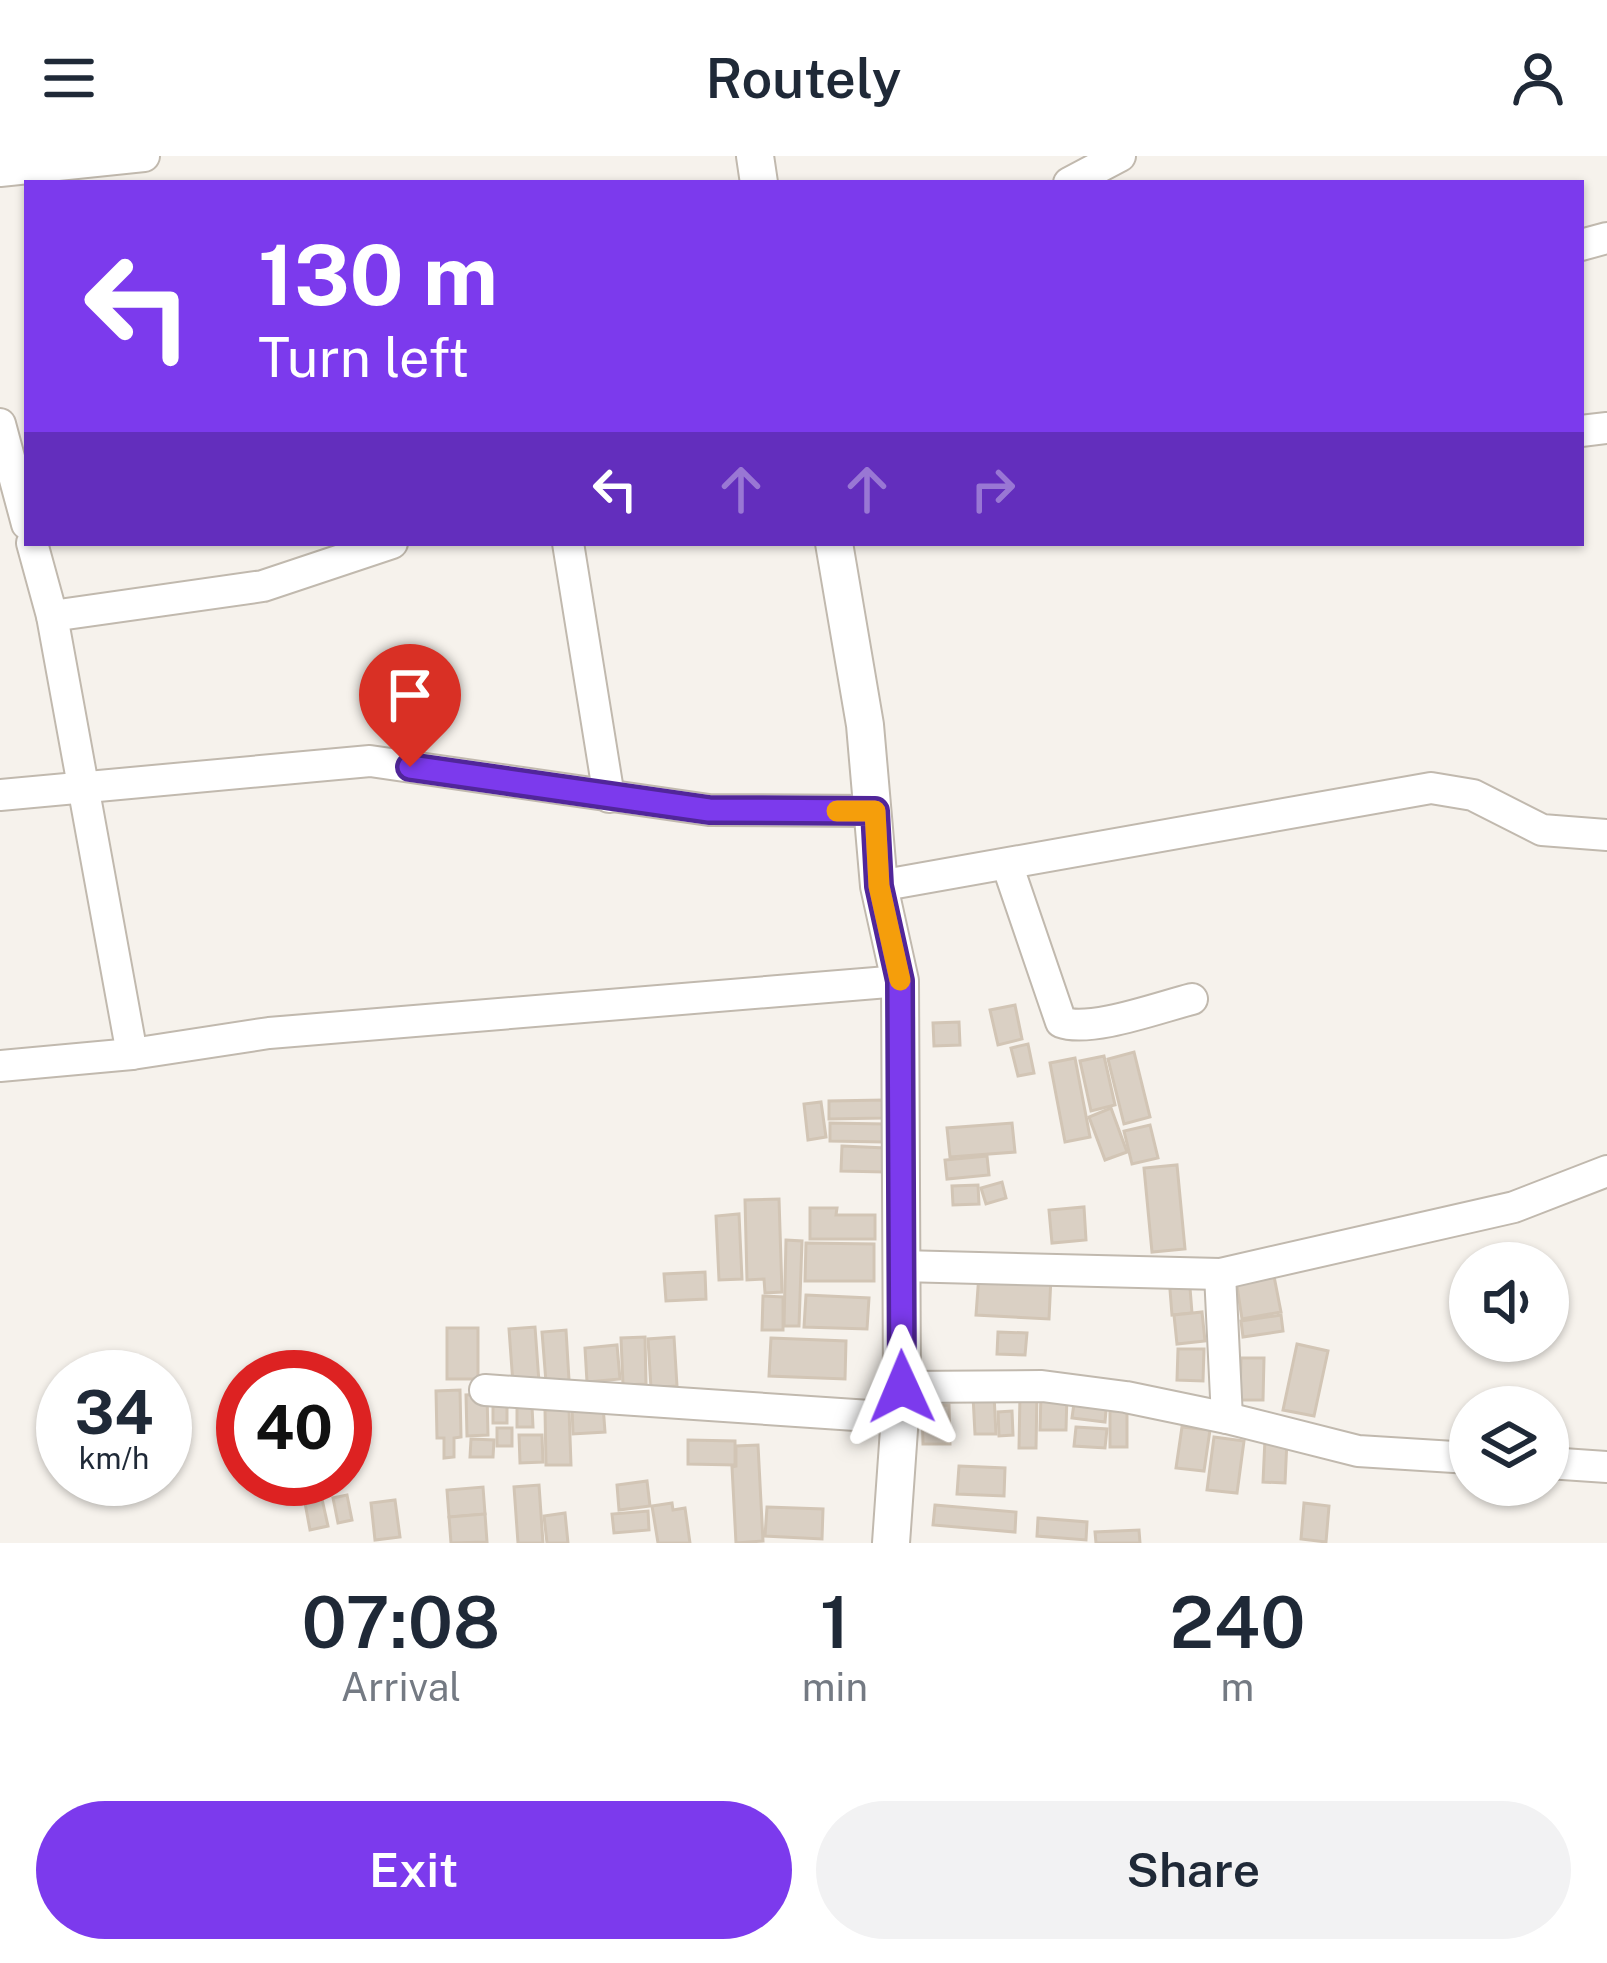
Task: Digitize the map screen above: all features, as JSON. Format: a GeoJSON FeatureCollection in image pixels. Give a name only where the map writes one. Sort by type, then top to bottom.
{"type":"FeatureCollection","features":[{"type":"Feature","properties":{"kind":"street"},"geometry":{"type":"LineString","coordinates":[[0,171],[145,156]]}},
{"type":"Feature","properties":{"kind":"street"},"geometry":{"type":"LineString","coordinates":[[1076,180],[1120,156]]}},
{"type":"Feature","properties":{"kind":"street"},"geometry":{"type":"LineString","coordinates":[[0,424],[24,511]]}},
{"type":"Feature","properties":{"kind":"street"},"geometry":{"type":"LineString","coordinates":[[33,546],[52,616],[132,1054]]}},
{"type":"Feature","properties":{"kind":"street"},"geometry":{"type":"LineString","coordinates":[[52,616],[263,586],[383,546]]}},
{"type":"Feature","properties":{"kind":"street"},"geometry":{"type":"LineString","coordinates":[[568,546],[609,797]]}},
{"type":"Feature","properties":{"kind":"street"},"geometry":{"type":"LineString","coordinates":[[835,546],[865,725],[879,886],[900,981],[901,1402],[891,1543]]}},
{"type":"Feature","properties":{"kind":"street"},"geometry":{"type":"LineString","coordinates":[[0,795],[370,760],[709,810],[875,811]]}},
{"type":"Feature","properties":{"kind":"street"},"geometry":{"type":"LineString","coordinates":[[879,886],[1431,788],[1473,795],[1542,830],[1607,835]]}},
{"type":"Feature","properties":{"kind":"street"},"geometry":{"type":"LineString","coordinates":[[1007,865],[1061,1022],[1094,1023],[1192,999]]}},
{"type":"Feature","properties":{"kind":"street"},"geometry":{"type":"LineString","coordinates":[[0,1066],[132,1054],[269,1033],[900,981]]}},
{"type":"Feature","properties":{"kind":"street"},"geometry":{"type":"LineString","coordinates":[[901,1267],[1220,1274],[1514,1207],[1607,1172]]}},
{"type":"Feature","properties":{"kind":"street"},"geometry":{"type":"LineString","coordinates":[[1220,1274],[1227,1418]]}},
{"type":"Feature","properties":{"kind":"street"},"geometry":{"type":"LineString","coordinates":[[485,1390],[901,1402],[1042,1386],[1126,1397],[1358,1451],[1449,1457]]}},
{"type":"Feature","properties":{"kind":"street"},"geometry":{"type":"LineString","coordinates":[[1569,1464],[1607,1467]]}},
{"type":"Feature","properties":{"kind":"building"},"geometry":{"type":"Polygon","coordinates":[[[1015,1005],[1022,1039],[998,1045],[990,1010],[1015,1005]]]}},
{"type":"Feature","properties":{"kind":"building"},"geometry":{"type":"Polygon","coordinates":[[[959,1022],[960,1045],[934,1046],[933,1023],[959,1022]]]}},
{"type":"Feature","properties":{"kind":"building"},"geometry":{"type":"Polygon","coordinates":[[[1028,1044],[1034,1073],[1018,1076],[1011,1048],[1028,1044]]]}},
{"type":"Feature","properties":{"kind":"building"},"geometry":{"type":"Polygon","coordinates":[[[1134,1052],[1150,1117],[1124,1124],[1108,1059],[1134,1052]]]}},
{"type":"Feature","properties":{"kind":"building"},"geometry":{"type":"Polygon","coordinates":[[[1104,1056],[1115,1105],[1091,1111],[1080,1061],[1104,1056]]]}},
{"type":"Feature","properties":{"kind":"building"},"geometry":{"type":"Polygon","coordinates":[[[1075,1058],[1090,1137],[1065,1142],[1050,1063],[1075,1058]]]}},
{"type":"Feature","properties":{"kind":"building"},"geometry":{"type":"Polygon","coordinates":[[[883,1100],[883,1118],[829,1119],[829,1101],[883,1100]]]}},
{"type":"Feature","properties":{"kind":"building"},"geometry":{"type":"Polygon","coordinates":[[[821,1102],[826,1137],[808,1140],[804,1104],[821,1102]]]}},
{"type":"Feature","properties":{"kind":"building"},"geometry":{"type":"Polygon","coordinates":[[[1111,1108],[1127,1152],[1105,1160],[1089,1117],[1111,1108]]]}},
{"type":"Feature","properties":{"kind":"building"},"geometry":{"type":"Polygon","coordinates":[[[830,1123],[884,1124],[883,1142],[830,1141],[830,1123]]]}},
{"type":"Feature","properties":{"kind":"building"},"geometry":{"type":"Polygon","coordinates":[[[1012,1123],[1015,1152],[950,1157],[947,1128],[1012,1123]]]}},
{"type":"Feature","properties":{"kind":"building"},"geometry":{"type":"Polygon","coordinates":[[[1150,1125],[1158,1158],[1132,1164],[1124,1131],[1150,1125]]]}},
{"type":"Feature","properties":{"kind":"building"},"geometry":{"type":"Polygon","coordinates":[[[842,1146],[885,1148],[884,1172],[841,1171],[842,1146]]]}},
{"type":"Feature","properties":{"kind":"building"},"geometry":{"type":"Polygon","coordinates":[[[987,1156],[989,1175],[947,1179],[945,1160],[987,1156]]]}},
{"type":"Feature","properties":{"kind":"building"},"geometry":{"type":"Polygon","coordinates":[[[1177,1165],[1185,1249],[1152,1252],[1144,1168],[1177,1165]]]}},
{"type":"Feature","properties":{"kind":"building"},"geometry":{"type":"Polygon","coordinates":[[[1002,1182],[1006,1198],[986,1204],[981,1188],[1002,1182]]]}},
{"type":"Feature","properties":{"kind":"building"},"geometry":{"type":"Polygon","coordinates":[[[978,1185],[979,1204],[953,1205],[952,1186],[978,1185]]]}},
{"type":"Feature","properties":{"kind":"building"},"geometry":{"type":"Polygon","coordinates":[[[779,1199],[782,1292],[765,1293],[764,1279],[747,1280],[745,1200],[779,1199]]]}},
{"type":"Feature","properties":{"kind":"building"},"geometry":{"type":"Polygon","coordinates":[[[1084,1207],[1086,1240],[1052,1243],[1049,1210],[1084,1207]]]}},
{"type":"Feature","properties":{"kind":"building"},"geometry":{"type":"Polygon","coordinates":[[[810,1208],[837,1208],[836,1215],[875,1215],[875,1239],[810,1239],[810,1208]]]}},
{"type":"Feature","properties":{"kind":"building"},"geometry":{"type":"Polygon","coordinates":[[[739,1214],[742,1279],[719,1280],[716,1216],[739,1214]]]}},
{"type":"Feature","properties":{"kind":"building"},"geometry":{"type":"Polygon","coordinates":[[[786,1240],[802,1241],[799,1326],[784,1326],[786,1240]]]}},
{"type":"Feature","properties":{"kind":"building"},"geometry":{"type":"Polygon","coordinates":[[[806,1243],[874,1244],[874,1281],[805,1281],[806,1243]]]}},
{"type":"Feature","properties":{"kind":"building"},"geometry":{"type":"Polygon","coordinates":[[[1272,1266],[1281,1312],[1242,1319],[1235,1273],[1272,1266]]]}},
{"type":"Feature","properties":{"kind":"building"},"geometry":{"type":"Polygon","coordinates":[[[705,1272],[706,1299],[666,1301],[664,1274],[705,1272]]]}},
{"type":"Feature","properties":{"kind":"building"},"geometry":{"type":"Polygon","coordinates":[[[979,1274],[1051,1277],[1049,1319],[976,1315],[979,1274]]]}},
{"type":"Feature","properties":{"kind":"building"},"geometry":{"type":"Polygon","coordinates":[[[1189,1275],[1192,1313],[1172,1315],[1169,1277],[1189,1275]]]}},
{"type":"Feature","properties":{"kind":"building"},"geometry":{"type":"Polygon","coordinates":[[[806,1295],[869,1298],[867,1329],[804,1327],[806,1295]]]}},
{"type":"Feature","properties":{"kind":"building"},"geometry":{"type":"Polygon","coordinates":[[[763,1296],[783,1297],[783,1330],[762,1330],[763,1296]]]}},
{"type":"Feature","properties":{"kind":"building"},"geometry":{"type":"Polygon","coordinates":[[[1202,1312],[1205,1341],[1177,1344],[1174,1315],[1202,1312]]]}},
{"type":"Feature","properties":{"kind":"building"},"geometry":{"type":"Polygon","coordinates":[[[1281,1315],[1283,1331],[1243,1337],[1241,1321],[1281,1315]]]}},
{"type":"Feature","properties":{"kind":"building"},"geometry":{"type":"Polygon","coordinates":[[[535,1327],[539,1382],[513,1384],[509,1329],[535,1327]]]}},
{"type":"Feature","properties":{"kind":"building"},"geometry":{"type":"Polygon","coordinates":[[[447,1328],[478,1328],[478,1379],[447,1379],[447,1328]]]}},
{"type":"Feature","properties":{"kind":"building"},"geometry":{"type":"Polygon","coordinates":[[[566,1330],[569,1380],[546,1382],[542,1332],[566,1330]]]}},
{"type":"Feature","properties":{"kind":"building"},"geometry":{"type":"Polygon","coordinates":[[[998,1332],[1027,1333],[1025,1355],[997,1354],[998,1332]]]}},
{"type":"Feature","properties":{"kind":"building"},"geometry":{"type":"Polygon","coordinates":[[[645,1337],[646,1384],[623,1385],[621,1338],[645,1337]]]}},
{"type":"Feature","properties":{"kind":"building"},"geometry":{"type":"Polygon","coordinates":[[[674,1337],[677,1386],[651,1388],[648,1339],[674,1337]]]}},
{"type":"Feature","properties":{"kind":"building"},"geometry":{"type":"Polygon","coordinates":[[[771,1338],[846,1341],[845,1379],[769,1376],[771,1338]]]}},
{"type":"Feature","properties":{"kind":"building"},"geometry":{"type":"Polygon","coordinates":[[[1297,1344],[1328,1351],[1314,1416],[1283,1410],[1297,1344]]]}},
{"type":"Feature","properties":{"kind":"building"},"geometry":{"type":"Polygon","coordinates":[[[617,1345],[620,1379],[587,1382],[585,1348],[617,1345]]]}},
{"type":"Feature","properties":{"kind":"building"},"geometry":{"type":"Polygon","coordinates":[[[1178,1349],[1204,1349],[1203,1381],[1177,1380],[1178,1349]]]}},
{"type":"Feature","properties":{"kind":"building"},"geometry":{"type":"Polygon","coordinates":[[[1241,1358],[1264,1358],[1263,1400],[1240,1400],[1241,1358]]]}},
{"type":"Feature","properties":{"kind":"building"},"geometry":{"type":"Polygon","coordinates":[[[460,1390],[461,1437],[454,1438],[454,1457],[444,1458],[444,1438],[437,1438],[436,1391],[460,1390]]]}},
{"type":"Feature","properties":{"kind":"building"},"geometry":{"type":"Polygon","coordinates":[[[487,1394],[488,1435],[467,1436],[466,1395],[487,1394]]]}},
{"type":"Feature","properties":{"kind":"building"},"geometry":{"type":"Polygon","coordinates":[[[1020,1394],[1037,1394],[1036,1448],[1019,1448],[1020,1394]]]}},
{"type":"Feature","properties":{"kind":"building"},"geometry":{"type":"Polygon","coordinates":[[[1041,1394],[1067,1394],[1066,1430],[1040,1430],[1041,1394]]]}},
{"type":"Feature","properties":{"kind":"building"},"geometry":{"type":"Polygon","coordinates":[[[994,1395],[996,1434],[975,1434],[973,1396],[994,1395]]]}},
{"type":"Feature","properties":{"kind":"building"},"geometry":{"type":"Polygon","coordinates":[[[1075,1396],[1107,1399],[1105,1422],[1072,1418],[1075,1396]]]}},
{"type":"Feature","properties":{"kind":"building"},"geometry":{"type":"Polygon","coordinates":[[[603,1405],[605,1432],[573,1434],[572,1407],[603,1405]]]}},
{"type":"Feature","properties":{"kind":"building"},"geometry":{"type":"Polygon","coordinates":[[[949,1405],[950,1444],[923,1444],[922,1406],[949,1405]]]}},
{"type":"Feature","properties":{"kind":"building"},"geometry":{"type":"Polygon","coordinates":[[[493,1406],[507,1406],[507,1423],[493,1423],[493,1406]]]}},
{"type":"Feature","properties":{"kind":"building"},"geometry":{"type":"Polygon","coordinates":[[[532,1406],[533,1427],[517,1427],[517,1407],[532,1406]]]}},
{"type":"Feature","properties":{"kind":"building"},"geometry":{"type":"Polygon","coordinates":[[[569,1409],[571,1465],[546,1465],[545,1410],[569,1409]]]}},
{"type":"Feature","properties":{"kind":"building"},"geometry":{"type":"Polygon","coordinates":[[[1012,1411],[1013,1435],[999,1436],[998,1412],[1012,1411]]]}},
{"type":"Feature","properties":{"kind":"building"},"geometry":{"type":"Polygon","coordinates":[[[1110,1411],[1127,1411],[1127,1447],[1110,1447],[1110,1411]]]}},
{"type":"Feature","properties":{"kind":"building"},"geometry":{"type":"Polygon","coordinates":[[[1076,1427],[1107,1429],[1105,1448],[1074,1446],[1076,1427]]]}},
{"type":"Feature","properties":{"kind":"building"},"geometry":{"type":"Polygon","coordinates":[[[1182,1427],[1210,1430],[1204,1471],[1176,1468],[1182,1427]]]}},
{"type":"Feature","properties":{"kind":"building"},"geometry":{"type":"Polygon","coordinates":[[[497,1428],[512,1428],[512,1446],[497,1446],[497,1428]]]}},
{"type":"Feature","properties":{"kind":"building"},"geometry":{"type":"Polygon","coordinates":[[[519,1435],[542,1435],[543,1462],[520,1463],[519,1435]]]}},
{"type":"Feature","properties":{"kind":"building"},"geometry":{"type":"Polygon","coordinates":[[[1214,1437],[1244,1441],[1237,1493],[1207,1490],[1214,1437]]]}},
{"type":"Feature","properties":{"kind":"building"},"geometry":{"type":"Polygon","coordinates":[[[471,1439],[494,1440],[493,1457],[470,1457],[471,1439]]]}},
{"type":"Feature","properties":{"kind":"building"},"geometry":{"type":"Polygon","coordinates":[[[1265,1439],[1287,1440],[1285,1483],[1263,1482],[1265,1439]]]}},
{"type":"Feature","properties":{"kind":"building"},"geometry":{"type":"Polygon","coordinates":[[[688,1440],[735,1441],[735,1465],[688,1464],[688,1440]]]}},
{"type":"Feature","properties":{"kind":"building"},"geometry":{"type":"Polygon","coordinates":[[[758,1445],[763,1541],[736,1543],[732,1467],[736,1466],[736,1446],[758,1445]]]}},
{"type":"Feature","properties":{"kind":"building"},"geometry":{"type":"Polygon","coordinates":[[[959,1466],[1005,1468],[1004,1496],[957,1494],[959,1466]]]}},
{"type":"Feature","properties":{"kind":"building"},"geometry":{"type":"Polygon","coordinates":[[[647,1481],[650,1506],[619,1510],[617,1485],[647,1481]]]}},
{"type":"Feature","properties":{"kind":"building"},"geometry":{"type":"Polygon","coordinates":[[[539,1485],[543,1543],[518,1543],[514,1487],[539,1485]]]}},
{"type":"Feature","properties":{"kind":"building"},"geometry":{"type":"Polygon","coordinates":[[[483,1487],[485,1514],[449,1517],[447,1490],[483,1487]]]}},
{"type":"Feature","properties":{"kind":"building"},"geometry":{"type":"Polygon","coordinates":[[[395,1500],[400,1537],[375,1540],[372,1503],[395,1500]]]}},
{"type":"Feature","properties":{"kind":"building"},"geometry":{"type":"Polygon","coordinates":[[[672,1503],[673,1510],[685,1508],[690,1543],[658,1543],[652,1506],[672,1503]]]}},
{"type":"Feature","properties":{"kind":"building"},"geometry":{"type":"Polygon","coordinates":[[[1304,1503],[1329,1506],[1326,1542],[1301,1539],[1304,1503]]]}},
{"type":"Feature","properties":{"kind":"building"},"geometry":{"type":"Polygon","coordinates":[[[935,1505],[1016,1512],[1015,1532],[933,1525],[935,1505]]]}},
{"type":"Feature","properties":{"kind":"building"},"geometry":{"type":"Polygon","coordinates":[[[306,1506],[324,1506],[328,1526],[310,1530],[306,1506]]]}},
{"type":"Feature","properties":{"kind":"building"},"geometry":{"type":"Polygon","coordinates":[[[335,1506],[349,1506],[352,1520],[338,1523],[335,1506]]]}},
{"type":"Feature","properties":{"kind":"building"},"geometry":{"type":"Polygon","coordinates":[[[767,1507],[823,1509],[822,1539],[765,1536],[767,1507]]]}},
{"type":"Feature","properties":{"kind":"building"},"geometry":{"type":"Polygon","coordinates":[[[648,1511],[649,1530],[614,1533],[612,1514],[648,1511]]]}},
{"type":"Feature","properties":{"kind":"building"},"geometry":{"type":"Polygon","coordinates":[[[565,1513],[568,1543],[547,1543],[544,1516],[565,1513]]]}},
{"type":"Feature","properties":{"kind":"building"},"geometry":{"type":"Polygon","coordinates":[[[485,1514],[487,1542],[451,1543],[449,1517],[485,1514]]]}},
{"type":"Feature","properties":{"kind":"building"},"geometry":{"type":"Polygon","coordinates":[[[1038,1518],[1087,1522],[1086,1540],[1037,1536],[1038,1518]]]}},
{"type":"Feature","properties":{"kind":"building"},"geometry":{"type":"Polygon","coordinates":[[[1139,1530],[1140,1543],[1096,1543],[1095,1532],[1139,1530]]]}},
{"type":"Feature","properties":{"kind":"slow traffic"},"geometry":{"type":"LineString","coordinates":[[837,811],[875,811],[879,886],[900,980]]}},
{"type":"Feature","properties":{"kind":"route"},"geometry":{"type":"LineString","coordinates":[[410,767],[709,810],[875,811],[879,886],[900,981],[902,1387]]}}]}
